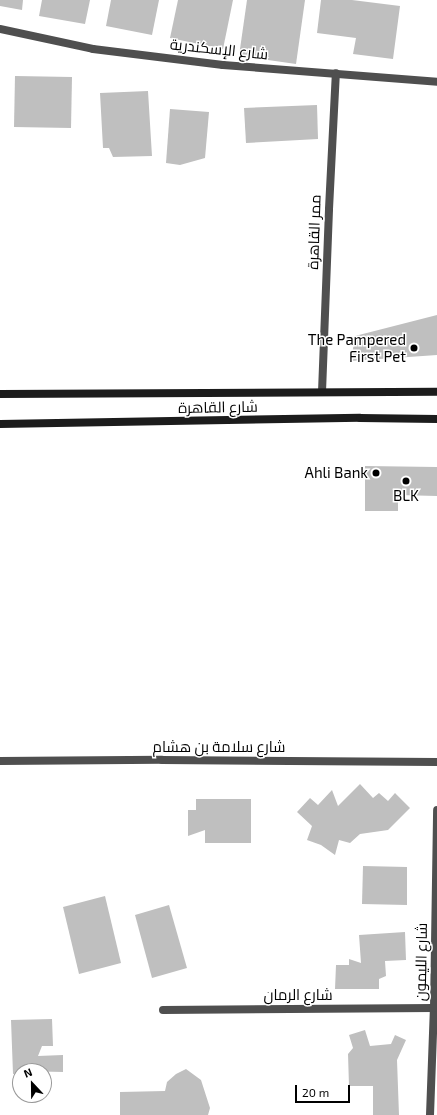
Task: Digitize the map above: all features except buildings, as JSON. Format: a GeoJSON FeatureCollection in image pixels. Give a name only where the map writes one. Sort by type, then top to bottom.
{"type":"FeatureCollection","features":[{"type":"Feature","properties":{"kind":"main road","name":"شارع القاهرة"},"geometry":{"type":"LineString","coordinates":[[0,394],[437,392]]}},
{"type":"Feature","properties":{"kind":"main road","name":"شارع القاهرة"},"geometry":{"type":"LineString","coordinates":[[0,424],[360,418],[437,419]]}},
{"type":"Feature","properties":{"kind":"street","name":"شارع الإسكندرية"},"geometry":{"type":"LineString","coordinates":[[0,29],[93,49],[224,65],[437,82]]}},
{"type":"Feature","properties":{"kind":"street","name":"ممر القاهرة"},"geometry":{"type":"LineString","coordinates":[[322,392],[336,73]]}},
{"type":"Feature","properties":{"kind":"street","name":"شارع سلامة بن هشام"},"geometry":{"type":"LineString","coordinates":[[0,762],[170,760],[437,762]]}},
{"type":"Feature","properties":{"kind":"street","name":"شارع الليمون"},"geometry":{"type":"LineString","coordinates":[[430,1115],[434,1008],[437,810]]}},
{"type":"Feature","properties":{"kind":"street","name":"شارع الرمان"},"geometry":{"type":"LineString","coordinates":[[163,1010],[434,1008]]}},
{"type":"Feature","properties":{"kind":"place","name":"The Pampered First Pet"},"geometry":{"type":"Point","coordinates":[414,348]}},
{"type":"Feature","properties":{"kind":"place","name":"Ahli Bank"},"geometry":{"type":"Point","coordinates":[376,473]}},
{"type":"Feature","properties":{"kind":"place","name":"BLK"},"geometry":{"type":"Point","coordinates":[406,481]}}]}
